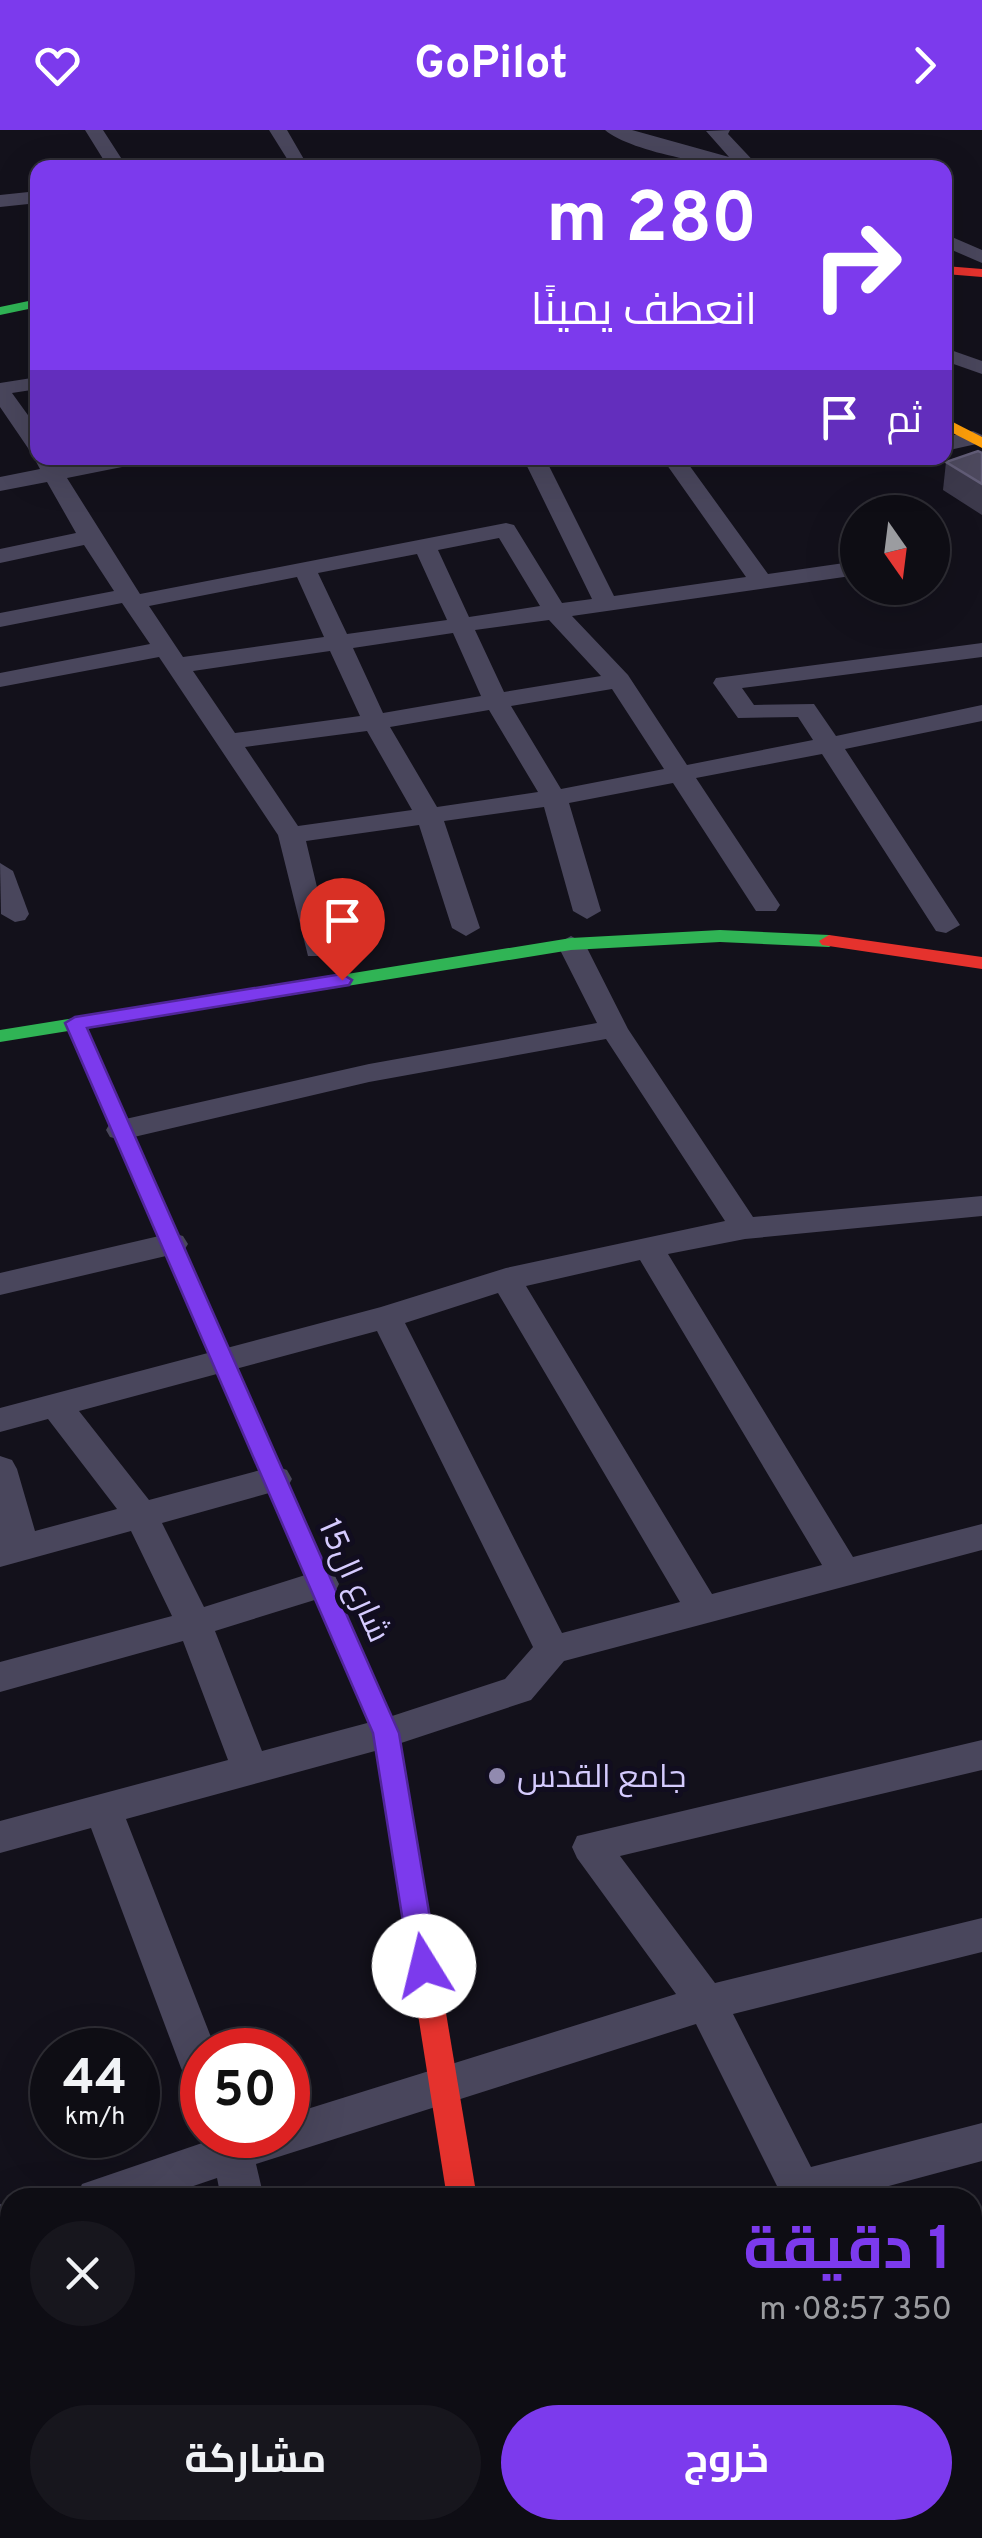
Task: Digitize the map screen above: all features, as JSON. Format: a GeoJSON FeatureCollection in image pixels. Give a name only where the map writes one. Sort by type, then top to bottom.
{"type":"FeatureCollection","features":[{"type":"Feature","properties":{"kind":"main road"},"geometry":{"type":"LineString","coordinates":[[952,271],[982,273]]}},
{"type":"Feature","properties":{"kind":"main road"},"geometry":{"type":"LineString","coordinates":[[0,311],[30,305]]}},
{"type":"Feature","properties":{"kind":"main road"},"geometry":{"type":"LineString","coordinates":[[952,427],[977,441]]}},
{"type":"Feature","properties":{"kind":"main road"},"geometry":{"type":"LineString","coordinates":[[910,921],[955,928]]}},
{"type":"Feature","properties":{"kind":"main road"},"geometry":{"type":"LineString","coordinates":[[0,1036],[570,944],[720,936],[858,942],[982,963]]}},
{"type":"Feature","properties":{"kind":"main road","name":"شارع ال15"},"geometry":{"type":"LineString","coordinates":[[75,1023],[386,1733],[460,2188]]}},
{"type":"Feature","properties":{"kind":"street"},"geometry":{"type":"LineString","coordinates":[[94,130],[114,160]]}},
{"type":"Feature","properties":{"kind":"street"},"geometry":{"type":"LineString","coordinates":[[278,130],[296,160]]}},
{"type":"Feature","properties":{"kind":"street"},"geometry":{"type":"LineString","coordinates":[[614,130],[719,160]]}},
{"type":"Feature","properties":{"kind":"street"},"geometry":{"type":"LineString","coordinates":[[717,130],[743,160]]}},
{"type":"Feature","properties":{"kind":"street"},"geometry":{"type":"LineString","coordinates":[[0,201],[30,198]]}},
{"type":"Feature","properties":{"kind":"street"},"geometry":{"type":"LineString","coordinates":[[952,243],[982,257]]}},
{"type":"Feature","properties":{"kind":"street"},"geometry":{"type":"LineString","coordinates":[[952,357],[982,368]]}},
{"type":"Feature","properties":{"kind":"street"},"geometry":{"type":"LineString","coordinates":[[0,390],[30,384]]}},
{"type":"Feature","properties":{"kind":"street"},"geometry":{"type":"LineString","coordinates":[[0,390],[30,424]]}},
{"type":"Feature","properties":{"kind":"street"},"geometry":{"type":"LineString","coordinates":[[952,443],[977,441]]}},
{"type":"Feature","properties":{"kind":"street"},"geometry":{"type":"LineString","coordinates":[[537,465],[607,606]]}},
{"type":"Feature","properties":{"kind":"street"},"geometry":{"type":"LineString","coordinates":[[678,465],[761,581]]}},
{"type":"Feature","properties":{"kind":"street"},"geometry":{"type":"LineString","coordinates":[[0,484],[51,466],[90,537],[291,835],[318,950]]}},
{"type":"Feature","properties":{"kind":"street"},"geometry":{"type":"LineString","coordinates":[[0,620],[506,530],[557,614],[619,680],[765,906]]}},
{"type":"Feature","properties":{"kind":"street"},"geometry":{"type":"LineString","coordinates":[[0,556],[90,537]]}},
{"type":"Feature","properties":{"kind":"street"},"geometry":{"type":"LineString","coordinates":[[424,545],[496,701],[554,798],[588,911]]}},
{"type":"Feature","properties":{"kind":"street"},"geometry":{"type":"LineString","coordinates":[[304,568],[375,722],[429,816],[465,929]]}},
{"type":"Feature","properties":{"kind":"street"},"geometry":{"type":"LineString","coordinates":[[0,680],[169,658],[336,644],[840,570]]}},
{"type":"Feature","properties":{"kind":"street"},"geometry":{"type":"LineString","coordinates":[[955,928],[805,709],[747,713],[725,683],[982,650]]}},
{"type":"Feature","properties":{"kind":"street"},"geometry":{"type":"LineString","coordinates":[[227,742],[375,722],[619,680]]}},
{"type":"Feature","properties":{"kind":"street"},"geometry":{"type":"LineString","coordinates":[[291,835],[554,798],[982,713]]}},
{"type":"Feature","properties":{"kind":"street"},"geometry":{"type":"LineString","coordinates":[[0,871],[15,914]]}},
{"type":"Feature","properties":{"kind":"street"},"geometry":{"type":"LineString","coordinates":[[570,944],[614,1029],[745,1228]]}},
{"type":"Feature","properties":{"kind":"street"},"geometry":{"type":"LineString","coordinates":[[122,1130],[370,1073],[614,1029]]}},
{"type":"Feature","properties":{"kind":"street"},"geometry":{"type":"LineString","coordinates":[[0,1420],[386,1317],[506,1279],[648,1247],[745,1228],[982,1206]]}},
{"type":"Feature","properties":{"kind":"street"},"geometry":{"type":"LineString","coordinates":[[0,1284],[172,1244]]}},
{"type":"Feature","properties":{"kind":"street"},"geometry":{"type":"LineString","coordinates":[[648,1247],[844,1572]]}},
{"type":"Feature","properties":{"kind":"street"},"geometry":{"type":"LineString","coordinates":[[506,1279],[704,1611]]}},
{"type":"Feature","properties":{"kind":"street"},"geometry":{"type":"LineString","coordinates":[[386,1317],[552,1650]]}},
{"type":"Feature","properties":{"kind":"street"},"geometry":{"type":"LineString","coordinates":[[56,1406],[141,1515],[194,1624],[251,1771]]}},
{"type":"Feature","properties":{"kind":"street"},"geometry":{"type":"LineString","coordinates":[[0,1469],[11,1551],[275,1479]]}},
{"type":"Feature","properties":{"kind":"street"},"geometry":{"type":"LineString","coordinates":[[0,1836],[386,1733],[518,1690],[552,1650],[982,1537]]}},
{"type":"Feature","properties":{"kind":"street"},"geometry":{"type":"LineString","coordinates":[[0,1676],[194,1624],[321,1584]]}},
{"type":"Feature","properties":{"kind":"street"},"geometry":{"type":"LineString","coordinates":[[800,2188],[706,2003],[591,1847],[982,1755]]}},
{"type":"Feature","properties":{"kind":"street"},"geometry":{"type":"LineString","coordinates":[[103,1810],[187,2028]]}},
{"type":"Feature","properties":{"kind":"street"},"geometry":{"type":"LineString","coordinates":[[310,2121],[706,2003],[982,1935]]}},
{"type":"Feature","properties":{"kind":"street"},"geometry":{"type":"LineString","coordinates":[[821,2188],[982,2142]]}},
{"type":"Feature","properties":{"kind":"street"},"geometry":{"type":"LineString","coordinates":[[122,2188],[197,2158]]}},
{"type":"Feature","properties":{"kind":"street"},"geometry":{"type":"LineString","coordinates":[[235,2158],[241,2188]]}},
{"type":"Feature","properties":{"kind":"building"},"geometry":{"type":"Polygon","coordinates":[[[982,453],[982,484],[951,465],[952,460],[982,453]]]}},
{"type":"Feature","properties":{"kind":"traffic: fast"},"geometry":{"type":"LineString","coordinates":[[0,311],[30,305]]}},
{"type":"Feature","properties":{"kind":"traffic: fast"},"geometry":{"type":"LineString","coordinates":[[0,1036],[571,944],[720,936],[829,941]]}},
{"type":"Feature","properties":{"kind":"traffic: slow"},"geometry":{"type":"LineString","coordinates":[[952,427],[982,443]]}},
{"type":"Feature","properties":{"kind":"traffic: slow"},"geometry":{"type":"LineString","coordinates":[[75,1023],[386,1733],[393,1774]]}},
{"type":"Feature","properties":{"kind":"traffic: jam"},"geometry":{"type":"LineString","coordinates":[[952,271],[982,273]]}},
{"type":"Feature","properties":{"kind":"traffic: jam"},"geometry":{"type":"LineString","coordinates":[[829,941],[982,963]]}},
{"type":"Feature","properties":{"kind":"traffic: jam"},"geometry":{"type":"LineString","coordinates":[[393,1774],[460,2188]]}},
{"type":"Feature","properties":{"kind":"place","name":"جامع القدس"},"geometry":{"type":"Point","coordinates":[497,1776]}},
{"type":"Feature","properties":{"kind":"route"},"geometry":{"type":"LineString","coordinates":[[342,980],[75,1023],[386,1733],[424,1966]]}}]}
